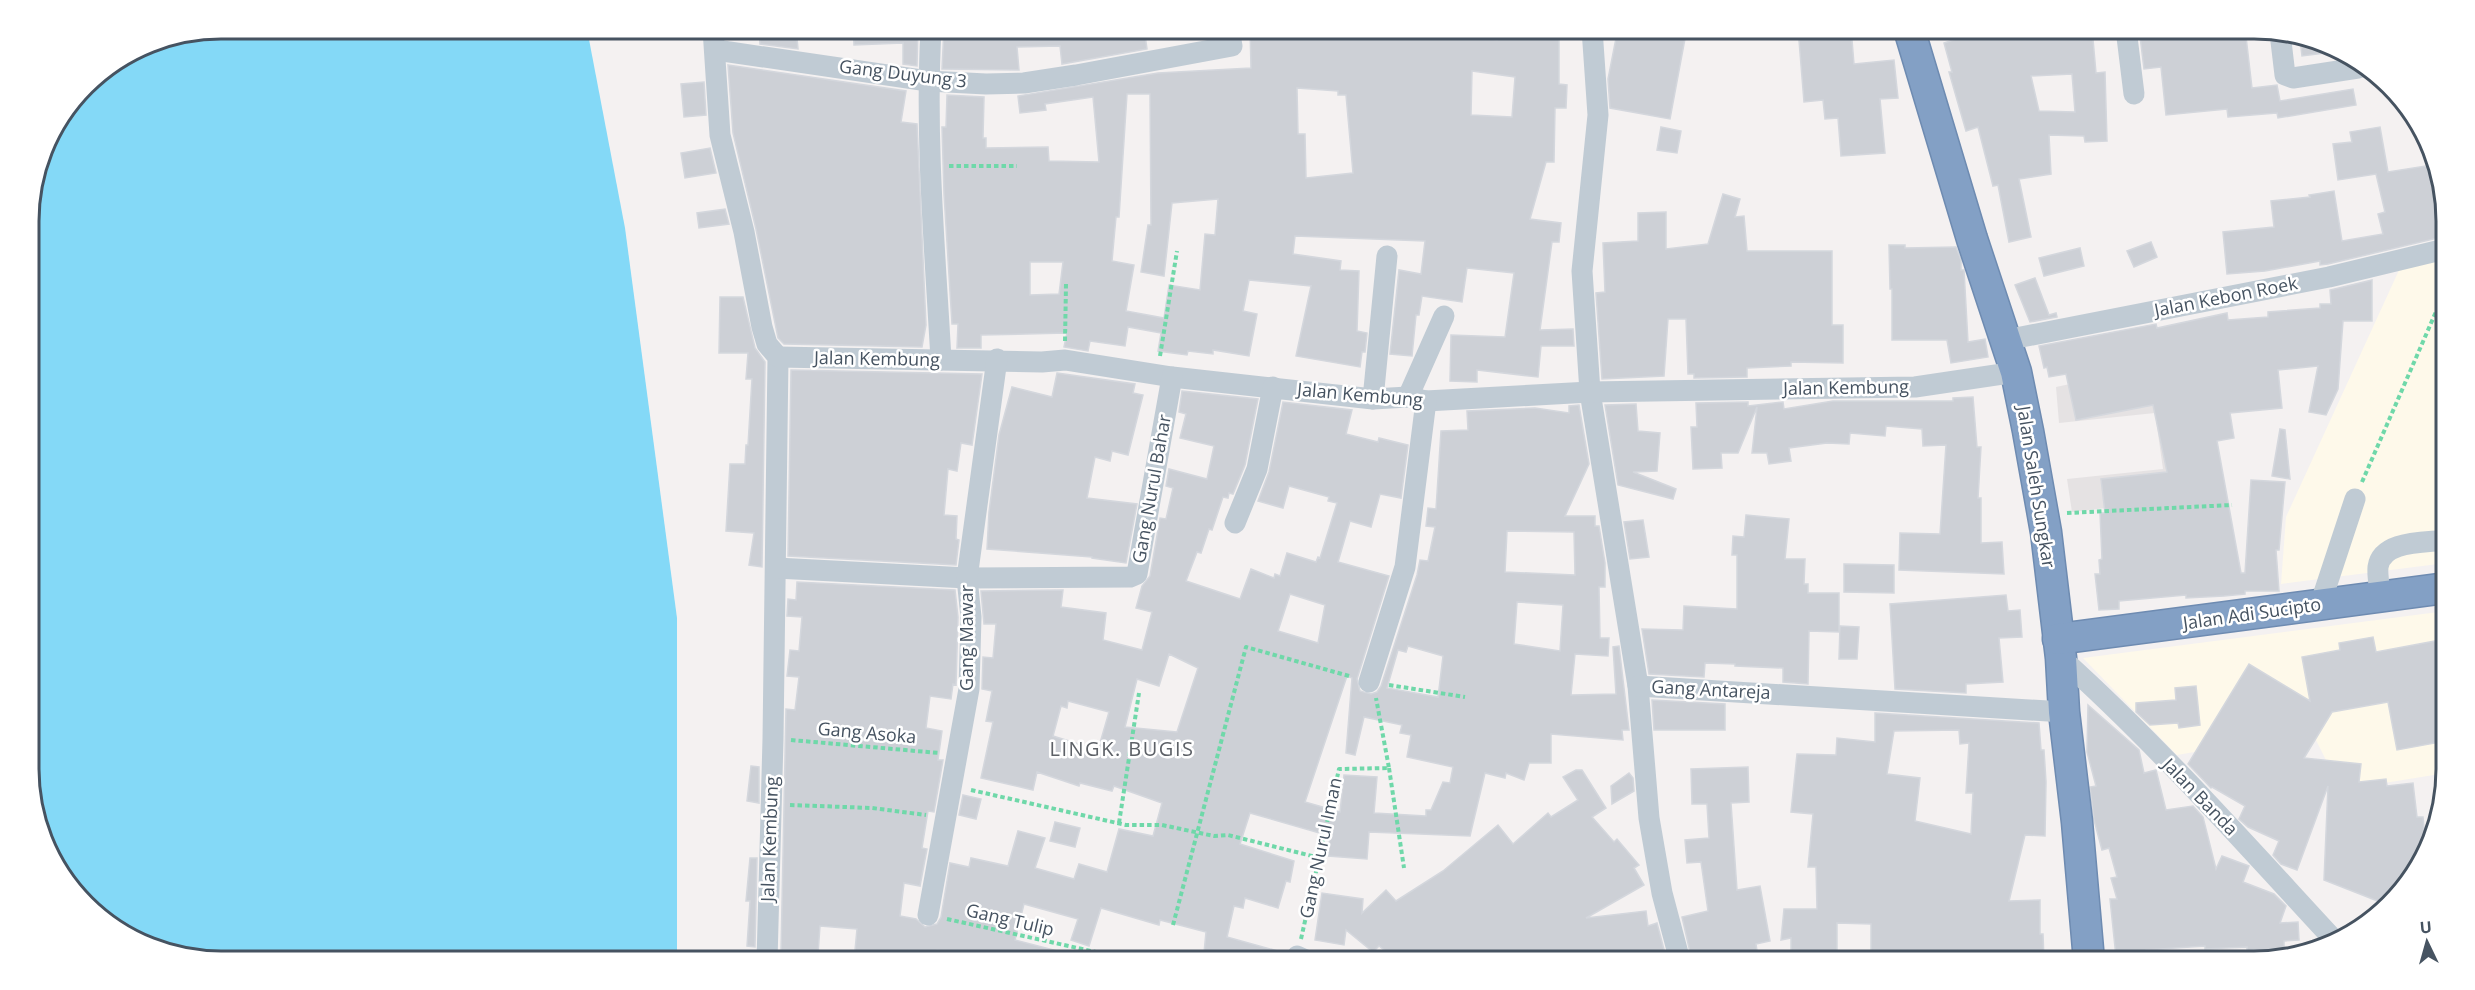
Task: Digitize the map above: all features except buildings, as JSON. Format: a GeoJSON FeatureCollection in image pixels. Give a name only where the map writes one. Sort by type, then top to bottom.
{"type":"FeatureCollection","features":[{"type":"Feature","properties":{"kind":"highway","name":"Jalan Saleh Sungkar"},"geometry":{"type":"LineString","coordinates":[[1912,39],[1972,239],[2016,372],[2042,514],[2060,649],[2064,712],[2077,822],[2088,951]]}},
{"type":"Feature","properties":{"kind":"highway","name":"Jalan Adi Sucipto"},"geometry":{"type":"LineString","coordinates":[[2060,649],[2320,604],[2436,589]]}},
{"type":"Feature","properties":{"kind":"street"},"geometry":{"type":"LineString","coordinates":[[714,39],[720,135],[744,232],[762,327],[767,344],[778,357]]}},
{"type":"Feature","properties":{"kind":"street"},"geometry":{"type":"LineString","coordinates":[[930,39],[928,81],[930,166],[941,360]]}},
{"type":"Feature","properties":{"kind":"street","name":"Gang Duyung 3"},"geometry":{"type":"LineString","coordinates":[[716,50],[928,81],[1024,83],[1221,39]]}},
{"type":"Feature","properties":{"kind":"street"},"geometry":{"type":"LineString","coordinates":[[1593,39],[1598,115],[1582,271],[1590,392],[1638,686]]}},
{"type":"Feature","properties":{"kind":"street"},"geometry":{"type":"LineString","coordinates":[[2127,39],[2134,94]]}},
{"type":"Feature","properties":{"kind":"street"},"geometry":{"type":"LineString","coordinates":[[2281,42],[2285,75],[2288,77],[2353,69]]}},
{"type":"Feature","properties":{"kind":"street","name":"Jalan Kebon Roek"},"geometry":{"type":"LineString","coordinates":[[2006,340],[2329,277],[2436,251]]}},
{"type":"Feature","properties":{"kind":"street"},"geometry":{"type":"LineString","coordinates":[[1373,399],[1387,256]]}},
{"type":"Feature","properties":{"kind":"street"},"geometry":{"type":"LineString","coordinates":[[1371,682],[1405,567],[1417,399],[1444,315]]}},
{"type":"Feature","properties":{"kind":"street","name":"Jalan Kembung"},"geometry":{"type":"LineString","coordinates":[[766,951],[773,739],[778,357],[997,359],[1042,362],[1065,360],[1165,375],[1373,399],[1590,392],[1915,387],[2016,372]]}},
{"type":"Feature","properties":{"kind":"street","name":"Gang Mawar"},"geometry":{"type":"LineString","coordinates":[[928,915],[969,689],[971,617],[967,578],[997,359]]}},
{"type":"Feature","properties":{"kind":"street","name":"Gang Nurul Bahar"},"geometry":{"type":"LineString","coordinates":[[967,578],[1130,577],[1137,574],[1165,375]]}},
{"type":"Feature","properties":{"kind":"street"},"geometry":{"type":"LineString","coordinates":[[1235,523],[1257,469],[1273,387]]}},
{"type":"Feature","properties":{"kind":"street"},"geometry":{"type":"LineString","coordinates":[[2320,604],[2355,499]]}},
{"type":"Feature","properties":{"kind":"street"},"geometry":{"type":"LineString","coordinates":[[2380,597],[2378,566],[2384,556],[2395,547],[2436,541]]}},
{"type":"Feature","properties":{"kind":"street"},"geometry":{"type":"LineString","coordinates":[[776,568],[967,578]]}},
{"type":"Feature","properties":{"kind":"street","name":"Jalan Banda"},"geometry":{"type":"LineString","coordinates":[[2060,649],[2090,684],[2329,934]]}},
{"type":"Feature","properties":{"kind":"street","name":"Gang Antareja"},"geometry":{"type":"LineString","coordinates":[[1677,951],[1662,893],[1649,818],[1638,686],[2064,712]]}},
{"type":"Feature","properties":{"kind":"path"},"geometry":{"type":"LineString","coordinates":[[930,166],[1017,166]]}},
{"type":"Feature","properties":{"kind":"path"},"geometry":{"type":"LineString","coordinates":[[1165,375],[1177,251]]}},
{"type":"Feature","properties":{"kind":"path"},"geometry":{"type":"LineString","coordinates":[[1065,360],[1066,284]]}},
{"type":"Feature","properties":{"kind":"path"},"geometry":{"type":"LineString","coordinates":[[2355,499],[2436,312]]}},
{"type":"Feature","properties":{"kind":"path"},"geometry":{"type":"LineString","coordinates":[[2042,514],[2232,505]]}},
{"type":"Feature","properties":{"kind":"path"},"geometry":{"type":"LineString","coordinates":[[1173,925],[1246,647],[1371,682],[1465,697]]}},
{"type":"Feature","properties":{"kind":"path"},"geometry":{"type":"LineString","coordinates":[[1371,682],[1389,768],[1404,868]]}},
{"type":"Feature","properties":{"kind":"path"},"geometry":{"type":"LineString","coordinates":[[1119,823],[1139,693]]}},
{"type":"Feature","properties":{"kind":"path","name":"Gang Asoka"},"geometry":{"type":"LineString","coordinates":[[773,739],[958,755]]}},
{"type":"Feature","properties":{"kind":"path","name":"Gang Nurul Iman"},"geometry":{"type":"LineString","coordinates":[[1303,951],[1338,769],[1389,768]]}},
{"type":"Feature","properties":{"kind":"path"},"geometry":{"type":"LineString","coordinates":[[952,786],[1119,823],[1162,825],[1214,836],[1228,835],[1320,858]]}},
{"type":"Feature","properties":{"kind":"path"},"geometry":{"type":"LineString","coordinates":[[771,805],[872,808],[947,818]]}},
{"type":"Feature","properties":{"kind":"path","name":"Gang Tulip"},"geometry":{"type":"LineString","coordinates":[[928,915],[1091,951]]}},
{"type":"Feature","properties":{"kind":"shaded area"},"geometry":{"type":"Polygon","coordinates":[[[2436,260],[2436,564],[2281,584],[2286,517],[2400,268],[2436,260]]]}},
{"type":"Feature","properties":{"kind":"shaded area"},"geometry":{"type":"Polygon","coordinates":[[[2192,358],[2208,496],[2072,512],[2067,479],[2163,469],[2155,413],[2059,423],[2056,387],[2192,358]]]}},
{"type":"Feature","properties":{"kind":"shaded area"},"geometry":{"type":"Polygon","coordinates":[[[2436,612],[2436,775],[2341,790],[2312,732],[2177,755],[2083,658],[2436,612]]]}},
{"type":"Feature","properties":{"kind":"water"},"geometry":{"type":"Polygon","coordinates":[[[209,39],[589,39],[625,228],[677,618],[677,951],[221,951],[174,945],[163,941],[141,932],[101,906],[84,889],[58,849],[49,827],[39,781],[39,209],[45,174],[53,152],[70,120],[84,101],[101,84],[130,63],[174,45],[209,39]]]}},
{"type":"Feature","properties":{"kind":"district","name":"LINGK. BUGIS"},"geometry":{"type":"Point","coordinates":[1122,749]}}]}
